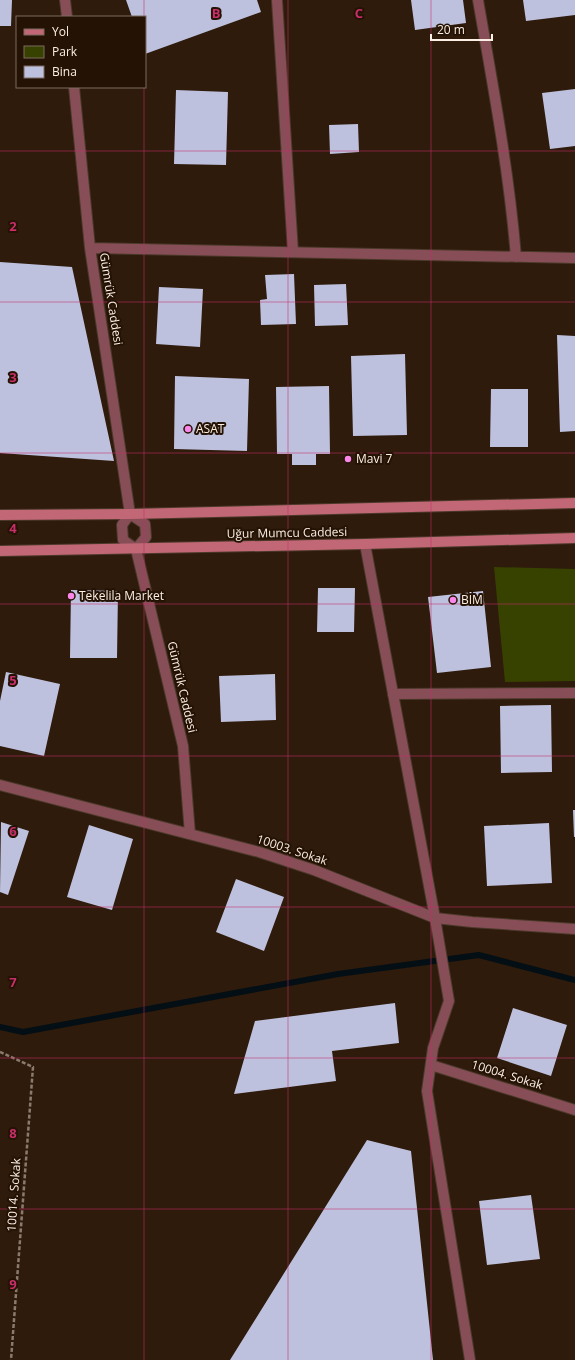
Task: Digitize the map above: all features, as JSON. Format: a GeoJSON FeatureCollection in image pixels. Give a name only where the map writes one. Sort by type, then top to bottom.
{"type":"FeatureCollection","features":[{"type":"Feature","properties":{"kind":"main road","name":"Uğur Mumcu Caddesi"},"geometry":{"type":"LineString","coordinates":[[0,515],[130,514],[575,503]]}},
{"type":"Feature","properties":{"kind":"main road","name":"Uğur Mumcu Caddesi"},"geometry":{"type":"LineString","coordinates":[[0,551],[365,544],[575,538]]}},
{"type":"Feature","properties":{"kind":"street"},"geometry":{"type":"LineString","coordinates":[[65,0],[67,16]]}},
{"type":"Feature","properties":{"kind":"street"},"geometry":{"type":"LineString","coordinates":[[276,0],[293,252]]}},
{"type":"Feature","properties":{"kind":"street"},"geometry":{"type":"LineString","coordinates":[[478,0],[507,173],[516,257]]}},
{"type":"Feature","properties":{"kind":"street","name":"Gümrük Caddesi"},"geometry":{"type":"LineString","coordinates":[[74,88],[90,248],[130,514]]}},
{"type":"Feature","properties":{"kind":"street"},"geometry":{"type":"LineString","coordinates":[[90,248],[575,258]]}},
{"type":"Feature","properties":{"kind":"street"},"geometry":{"type":"LineString","coordinates":[[130,514],[145,524],[146,537],[136,549],[123,540],[122,525],[130,514]]}},
{"type":"Feature","properties":{"kind":"street"},"geometry":{"type":"LineString","coordinates":[[365,544],[435,918],[449,1001],[433,1048],[426,1091],[470,1360]]}},
{"type":"Feature","properties":{"kind":"street","name":"Gümrük Caddesi"},"geometry":{"type":"LineString","coordinates":[[136,549],[183,746],[190,834]]}},
{"type":"Feature","properties":{"kind":"street"},"geometry":{"type":"LineString","coordinates":[[393,694],[575,693]]}},
{"type":"Feature","properties":{"kind":"street","name":"10003. Sokak"},"geometry":{"type":"LineString","coordinates":[[0,786],[190,834],[314,870],[435,918],[575,929]]}},
{"type":"Feature","properties":{"kind":"street","name":"10004. Sokak"},"geometry":{"type":"LineString","coordinates":[[431,1065],[575,1110]]}},
{"type":"Feature","properties":{"kind":"path","name":"10014. Sokak"},"geometry":{"type":"LineString","coordinates":[[0,1052],[32,1067],[10,1360]]}},
{"type":"Feature","properties":{"kind":"green space"},"geometry":{"type":"Polygon","coordinates":[[[494,567],[575,569],[575,681],[505,682],[494,567]]]}},
{"type":"Feature","properties":{"kind":"building"},"geometry":{"type":"Polygon","coordinates":[[[0,0],[12,0],[11,26],[0,26],[0,0]]]}},
{"type":"Feature","properties":{"kind":"building"},"geometry":{"type":"Polygon","coordinates":[[[126,0],[257,0],[261,12],[146,54],[146,16],[132,16],[126,0]]]}},
{"type":"Feature","properties":{"kind":"building"},"geometry":{"type":"Polygon","coordinates":[[[411,0],[463,0],[466,23],[415,30],[411,0]]]}},
{"type":"Feature","properties":{"kind":"building"},"geometry":{"type":"Polygon","coordinates":[[[523,0],[575,0],[575,15],[526,21],[523,0]]]}},
{"type":"Feature","properties":{"kind":"building"},"geometry":{"type":"Polygon","coordinates":[[[575,89],[575,146],[550,149],[542,93],[575,89]]]}},
{"type":"Feature","properties":{"kind":"building"},"geometry":{"type":"Polygon","coordinates":[[[176,90],[228,92],[226,165],[174,164],[176,90]]]}},
{"type":"Feature","properties":{"kind":"building"},"geometry":{"type":"Polygon","coordinates":[[[358,124],[359,152],[330,154],[329,125],[358,124]]]}},
{"type":"Feature","properties":{"kind":"building"},"geometry":{"type":"Polygon","coordinates":[[[0,262],[72,267],[114,461],[0,453],[0,262]]]}},
{"type":"Feature","properties":{"kind":"building"},"geometry":{"type":"Polygon","coordinates":[[[294,274],[296,324],[261,325],[260,300],[267,299],[265,275],[294,274]]]}},
{"type":"Feature","properties":{"kind":"building"},"geometry":{"type":"Polygon","coordinates":[[[346,284],[348,325],[315,326],[314,285],[346,284]]]}},
{"type":"Feature","properties":{"kind":"building"},"geometry":{"type":"Polygon","coordinates":[[[159,287],[203,289],[200,347],[156,344],[159,287]]]}},
{"type":"Feature","properties":{"kind":"building"},"geometry":{"type":"Polygon","coordinates":[[[557,335],[575,336],[575,431],[560,432],[557,335]]]}},
{"type":"Feature","properties":{"kind":"building"},"geometry":{"type":"Polygon","coordinates":[[[405,354],[407,435],[353,436],[351,356],[405,354]]]}},
{"type":"Feature","properties":{"kind":"building"},"geometry":{"type":"Polygon","coordinates":[[[175,376],[249,379],[247,451],[174,449],[175,376]]]}},
{"type":"Feature","properties":{"kind":"building"},"geometry":{"type":"Polygon","coordinates":[[[329,386],[330,454],[316,454],[316,465],[292,465],[292,454],[277,454],[276,387],[329,386]]]}},
{"type":"Feature","properties":{"kind":"building"},"geometry":{"type":"Polygon","coordinates":[[[491,389],[528,389],[528,447],[490,447],[491,389]]]}},
{"type":"Feature","properties":{"kind":"building"},"geometry":{"type":"Polygon","coordinates":[[[318,588],[355,588],[354,632],[317,632],[318,588]]]}},
{"type":"Feature","properties":{"kind":"building"},"geometry":{"type":"Polygon","coordinates":[[[71,590],[118,591],[117,658],[70,658],[71,590]]]}},
{"type":"Feature","properties":{"kind":"building"},"geometry":{"type":"Polygon","coordinates":[[[483,591],[491,667],[437,673],[428,597],[483,591]]]}},
{"type":"Feature","properties":{"kind":"building"},"geometry":{"type":"Polygon","coordinates":[[[6,672],[60,684],[44,756],[0,746],[0,701],[6,672]]]}},
{"type":"Feature","properties":{"kind":"building"},"geometry":{"type":"Polygon","coordinates":[[[275,674],[276,720],[221,722],[219,676],[275,674]]]}},
{"type":"Feature","properties":{"kind":"building"},"geometry":{"type":"Polygon","coordinates":[[[551,705],[552,772],[501,773],[500,706],[551,705]]]}},
{"type":"Feature","properties":{"kind":"building"},"geometry":{"type":"Polygon","coordinates":[[[573,810],[575,810],[575,837],[574,837],[573,810]]]}},
{"type":"Feature","properties":{"kind":"building"},"geometry":{"type":"Polygon","coordinates":[[[1,822],[29,831],[8,895],[0,892],[1,822]]]}},
{"type":"Feature","properties":{"kind":"building"},"geometry":{"type":"Polygon","coordinates":[[[549,823],[552,883],[487,886],[484,826],[549,823]]]}},
{"type":"Feature","properties":{"kind":"building"},"geometry":{"type":"Polygon","coordinates":[[[89,825],[133,839],[112,910],[67,897],[89,825]]]}},
{"type":"Feature","properties":{"kind":"building"},"geometry":{"type":"Polygon","coordinates":[[[236,879],[284,897],[264,951],[216,932],[236,879]]]}},
{"type":"Feature","properties":{"kind":"building"},"geometry":{"type":"Polygon","coordinates":[[[395,1003],[399,1043],[332,1051],[336,1081],[234,1094],[255,1021],[395,1003]]]}},
{"type":"Feature","properties":{"kind":"building"},"geometry":{"type":"Polygon","coordinates":[[[513,1008],[567,1025],[551,1076],[497,1058],[513,1008]]]}},
{"type":"Feature","properties":{"kind":"building"},"geometry":{"type":"Polygon","coordinates":[[[367,1140],[411,1151],[433,1360],[230,1360],[367,1140]]]}},
{"type":"Feature","properties":{"kind":"building"},"geometry":{"type":"Polygon","coordinates":[[[531,1195],[540,1259],[487,1265],[479,1201],[531,1195]]]}},
{"type":"Feature","properties":{"kind":"waterway"},"geometry":{"type":"LineString","coordinates":[[0,1027],[23,1032],[338,974],[479,955],[575,980]]}},
{"type":"Feature","properties":{"kind":"place","name":"ASAT"},"geometry":{"type":"Point","coordinates":[188,429]}},
{"type":"Feature","properties":{"kind":"place","name":"Mavi 7"},"geometry":{"type":"Point","coordinates":[348,459]}},
{"type":"Feature","properties":{"kind":"place","name":"Tekelila Market"},"geometry":{"type":"Point","coordinates":[71,596]}},
{"type":"Feature","properties":{"kind":"place","name":"BİM"},"geometry":{"type":"Point","coordinates":[453,600]}}]}
